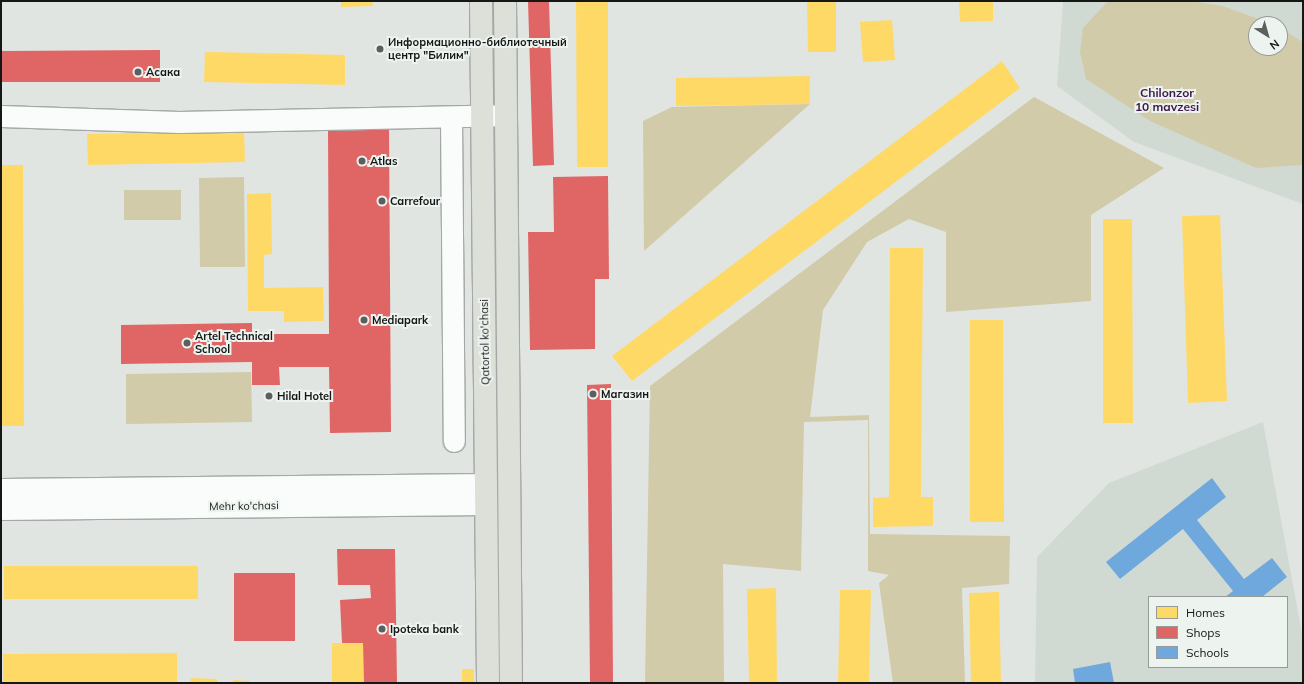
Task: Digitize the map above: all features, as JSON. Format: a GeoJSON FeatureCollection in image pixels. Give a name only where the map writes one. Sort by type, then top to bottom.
{"type":"FeatureCollection","features":[{"type":"Feature","properties":{"kind":"main road","name":"Qatortol ko'chasi"},"geometry":{"type":"LineString","coordinates":[[481,1],[488,683]]}},
{"type":"Feature","properties":{"kind":"main road","name":"Qatortol ko'chasi"},"geometry":{"type":"LineString","coordinates":[[505,1],[511,683]]}},
{"type":"Feature","properties":{"kind":"main road"},"geometry":{"type":"LineString","coordinates":[[486,494],[509,493]]}},
{"type":"Feature","properties":{"kind":"street"},"geometry":{"type":"LineString","coordinates":[[1,116],[179,122],[451,118],[506,115]]}},
{"type":"Feature","properties":{"kind":"street"},"geometry":{"type":"LineString","coordinates":[[451,118],[454,441]]}},
{"type":"Feature","properties":{"kind":"street","name":"Mehr ko'chasi"},"geometry":{"type":"LineString","coordinates":[[1,489],[486,494]]}},
{"type":"Feature","properties":{"kind":"street","name":"Mehr ko'chasi"},"geometry":{"type":"LineString","coordinates":[[1,509],[486,494]]}},
{"type":"Feature","properties":{"kind":"shaded area"},"geometry":{"type":"Polygon","coordinates":[[[1063,1],[1303,1],[1303,204],[1134,142],[1057,86],[1063,1]]]}},
{"type":"Feature","properties":{"kind":"shaded area"},"geometry":{"type":"Polygon","coordinates":[[[1108,1],[1189,1],[1223,6],[1250,16],[1248,16],[1248,56],[1288,56],[1288,33],[1303,42],[1303,165],[1256,168],[1150,121],[1086,79],[1080,52],[1083,28],[1108,1]]]}},
{"type":"Feature","properties":{"kind":"shaded area"},"geometry":{"type":"Polygon","coordinates":[[[1034,97],[1164,168],[1091,215],[1091,301],[946,312],[946,232],[909,219],[867,242],[823,310],[810,417],[869,415],[870,534],[1010,536],[1009,584],[962,588],[965,683],[893,683],[879,583],[889,575],[868,571],[868,420],[804,422],[801,571],[723,564],[724,683],[645,683],[650,386],[1034,97]]]}},
{"type":"Feature","properties":{"kind":"shaded area"},"geometry":{"type":"Polygon","coordinates":[[[810,104],[644,251],[643,121],[672,107],[810,104]]]}},
{"type":"Feature","properties":{"kind":"shaded area"},"geometry":{"type":"Polygon","coordinates":[[[244,177],[245,267],[200,267],[199,178],[244,177]]]}},
{"type":"Feature","properties":{"kind":"shaded area"},"geometry":{"type":"Polygon","coordinates":[[[124,190],[181,190],[181,220],[124,220],[124,190]]]}},
{"type":"Feature","properties":{"kind":"shaded area"},"geometry":{"type":"Polygon","coordinates":[[[251,372],[252,422],[126,424],[126,374],[251,372]]]}},
{"type":"Feature","properties":{"kind":"shaded area"},"geometry":{"type":"Polygon","coordinates":[[[1263,422],[1303,639],[1303,683],[1035,683],[1037,557],[1109,483],[1263,422]]]}},
{"type":"Feature","properties":{"kind":"building: Homes"},"geometry":{"type":"Polygon","coordinates":[[[341,1],[372,1],[373,6],[341,7],[341,1]]]}},
{"type":"Feature","properties":{"kind":"building: Homes"},"geometry":{"type":"Polygon","coordinates":[[[576,1],[608,1],[608,167],[577,167],[576,1]]]}},
{"type":"Feature","properties":{"kind":"building: Homes"},"geometry":{"type":"Polygon","coordinates":[[[807,1],[836,1],[836,52],[808,52],[807,1]]]}},
{"type":"Feature","properties":{"kind":"building: Homes"},"geometry":{"type":"Polygon","coordinates":[[[959,1],[993,1],[993,21],[960,22],[959,1]]]}},
{"type":"Feature","properties":{"kind":"building: Homes"},"geometry":{"type":"Polygon","coordinates":[[[892,20],[895,60],[863,62],[860,22],[892,20]]]}},
{"type":"Feature","properties":{"kind":"building: Homes"},"geometry":{"type":"Polygon","coordinates":[[[205,52],[345,55],[345,85],[204,82],[205,52]]]}},
{"type":"Feature","properties":{"kind":"building: Homes"},"geometry":{"type":"Polygon","coordinates":[[[1002,61],[1020,88],[632,381],[612,356],[1002,61]]]}},
{"type":"Feature","properties":{"kind":"building: Homes"},"geometry":{"type":"Polygon","coordinates":[[[810,76],[810,104],[676,106],[676,78],[810,76]]]}},
{"type":"Feature","properties":{"kind":"building: Homes"},"geometry":{"type":"Polygon","coordinates":[[[244,131],[245,162],[88,165],[87,134],[244,131]]]}},
{"type":"Feature","properties":{"kind":"building: Homes"},"geometry":{"type":"Polygon","coordinates":[[[1,165],[23,165],[24,426],[1,426],[1,165]]]}},
{"type":"Feature","properties":{"kind":"building: Homes"},"geometry":{"type":"Polygon","coordinates":[[[271,193],[272,254],[264,255],[264,288],[323,287],[324,321],[284,322],[284,311],[248,311],[247,194],[271,193]]]}},
{"type":"Feature","properties":{"kind":"building: Homes"},"geometry":{"type":"Polygon","coordinates":[[[1220,215],[1227,401],[1188,403],[1182,216],[1220,215]]]}},
{"type":"Feature","properties":{"kind":"building: Homes"},"geometry":{"type":"Polygon","coordinates":[[[1103,219],[1132,219],[1133,423],[1103,423],[1103,219]]]}},
{"type":"Feature","properties":{"kind":"building: Homes"},"geometry":{"type":"Polygon","coordinates":[[[890,248],[923,248],[921,497],[933,497],[933,526],[873,527],[873,498],[889,497],[890,248]]]}},
{"type":"Feature","properties":{"kind":"building: Homes"},"geometry":{"type":"Polygon","coordinates":[[[970,320],[1003,320],[1004,522],[970,522],[970,320]]]}},
{"type":"Feature","properties":{"kind":"building: Homes"},"geometry":{"type":"Polygon","coordinates":[[[4,566],[198,566],[198,599],[4,599],[4,566]]]}},
{"type":"Feature","properties":{"kind":"building: Homes"},"geometry":{"type":"Polygon","coordinates":[[[776,588],[777,683],[749,683],[747,589],[776,588]]]}},
{"type":"Feature","properties":{"kind":"building: Homes"},"geometry":{"type":"Polygon","coordinates":[[[840,590],[871,590],[869,683],[838,683],[840,590]]]}},
{"type":"Feature","properties":{"kind":"building: Homes"},"geometry":{"type":"Polygon","coordinates":[[[999,592],[1001,683],[971,683],[969,593],[999,592]]]}},
{"type":"Feature","properties":{"kind":"building: Homes"},"geometry":{"type":"Polygon","coordinates":[[[332,643],[363,643],[364,683],[332,683],[332,643]]]}},
{"type":"Feature","properties":{"kind":"building: Homes"},"geometry":{"type":"Polygon","coordinates":[[[177,653],[177,683],[3,683],[3,654],[177,653]]]}},
{"type":"Feature","properties":{"kind":"building: Homes"},"geometry":{"type":"Polygon","coordinates":[[[462,669],[474,669],[474,683],[462,683],[462,669]]]}},
{"type":"Feature","properties":{"kind":"building: Homes"},"geometry":{"type":"Polygon","coordinates":[[[191,678],[217,679],[217,683],[190,683],[191,678]]]}},
{"type":"Feature","properties":{"kind":"building: Homes"},"geometry":{"type":"Polygon","coordinates":[[[233,680],[250,681],[250,683],[233,683],[233,680]]]}},
{"type":"Feature","properties":{"kind":"building: Shops"},"geometry":{"type":"Polygon","coordinates":[[[528,1],[549,1],[554,165],[533,166],[528,1]]]}},
{"type":"Feature","properties":{"kind":"building: Shops"},"geometry":{"type":"Polygon","coordinates":[[[160,50],[160,82],[1,82],[1,51],[160,50]]]}},
{"type":"Feature","properties":{"kind":"building: Shops"},"geometry":{"type":"Polygon","coordinates":[[[356,125],[389,125],[391,432],[330,433],[329,367],[279,367],[280,385],[252,385],[252,362],[121,364],[121,325],[252,323],[252,334],[329,334],[328,131],[356,130],[356,125]]]}},
{"type":"Feature","properties":{"kind":"building: Shops"},"geometry":{"type":"Polygon","coordinates":[[[608,176],[609,279],[595,279],[595,349],[530,350],[528,232],[554,232],[553,177],[608,176]]]}},
{"type":"Feature","properties":{"kind":"building: Shops"},"geometry":{"type":"Polygon","coordinates":[[[611,384],[613,683],[590,683],[587,385],[611,384]]]}},
{"type":"Feature","properties":{"kind":"building: Shops"},"geometry":{"type":"Polygon","coordinates":[[[337,549],[395,549],[397,683],[364,683],[363,643],[342,643],[340,600],[371,598],[370,585],[338,585],[337,549]]]}},
{"type":"Feature","properties":{"kind":"building: Shops"},"geometry":{"type":"Polygon","coordinates":[[[234,573],[295,573],[295,641],[234,641],[234,573]]]}},
{"type":"Feature","properties":{"kind":"building: Schools"},"geometry":{"type":"Polygon","coordinates":[[[1212,478],[1226,497],[1197,520],[1244,579],[1272,558],[1287,577],[1263,596],[1226,596],[1233,591],[1183,529],[1120,579],[1106,562],[1212,478]]]}},
{"type":"Feature","properties":{"kind":"building: Schools"},"geometry":{"type":"Polygon","coordinates":[[[1110,662],[1114,683],[1075,683],[1073,669],[1110,662]]]}},
{"type":"Feature","properties":{"kind":"place","name":"Информационно-библиотечный центр \"Билим\""},"geometry":{"type":"Point","coordinates":[380,49]}},
{"type":"Feature","properties":{"kind":"place","name":"Асака"},"geometry":{"type":"Point","coordinates":[138,72]}},
{"type":"Feature","properties":{"kind":"place","name":"Atlas"},"geometry":{"type":"Point","coordinates":[362,161]}},
{"type":"Feature","properties":{"kind":"place","name":"Carrefour"},"geometry":{"type":"Point","coordinates":[382,201]}},
{"type":"Feature","properties":{"kind":"place","name":"Mediapark"},"geometry":{"type":"Point","coordinates":[364,320]}},
{"type":"Feature","properties":{"kind":"place","name":"Artel Technical School"},"geometry":{"type":"Point","coordinates":[187,343]}},
{"type":"Feature","properties":{"kind":"place","name":"Магазин"},"geometry":{"type":"Point","coordinates":[593,394]}},
{"type":"Feature","properties":{"kind":"place","name":"Hilal Hotel"},"geometry":{"type":"Point","coordinates":[269,396]}},
{"type":"Feature","properties":{"kind":"place","name":"Ipoteka bank"},"geometry":{"type":"Point","coordinates":[382,629]}},
{"type":"Feature","properties":{"kind":"district","name":"Chilonzor 10 mavzesi"},"geometry":{"type":"Point","coordinates":[1167,100]}}]}
